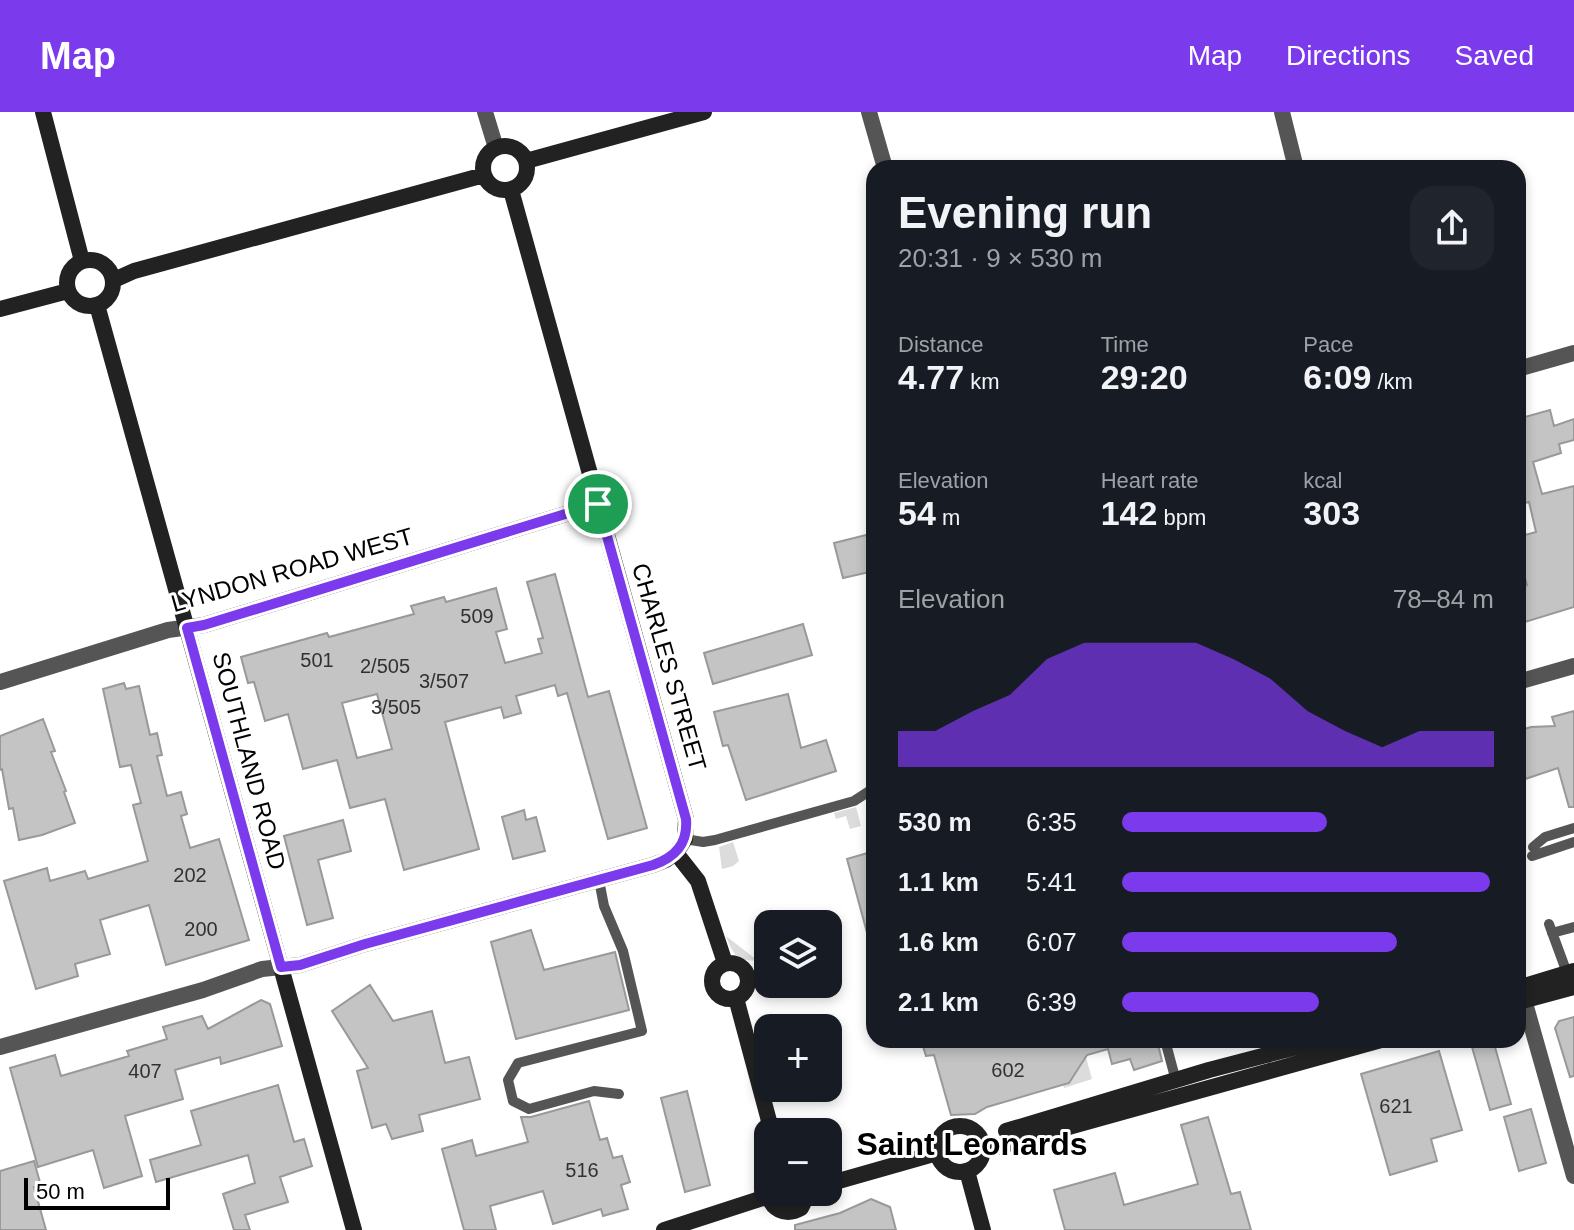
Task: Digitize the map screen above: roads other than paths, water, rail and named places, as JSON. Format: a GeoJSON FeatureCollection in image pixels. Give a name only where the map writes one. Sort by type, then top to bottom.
{"type":"FeatureCollection","features":[{"type":"Feature","properties":{"kind":"street"},"geometry":{"type":"LineString","coordinates":[[43,112],[82,261]]}},
{"type":"Feature","properties":{"kind":"street"},"geometry":{"type":"LineString","coordinates":[[485,112],[496,148]]}},
{"type":"Feature","properties":{"kind":"street"},"geometry":{"type":"LineString","coordinates":[[526,161],[704,112]]}},
{"type":"Feature","properties":{"kind":"street"},"geometry":{"type":"LineString","coordinates":[[869,112],[883,160]]}},
{"type":"Feature","properties":{"kind":"street"},"geometry":{"type":"LineString","coordinates":[[1282,112],[1294,160]]}},
{"type":"Feature","properties":{"kind":"street"},"geometry":{"type":"LineString","coordinates":[[512,147],[526,161],[523,181],[511,190],[498,189],[484,175],[484,161],[496,148],[512,147]]}},
{"type":"Feature","properties":{"kind":"street"},"geometry":{"type":"LineString","coordinates":[[114,280],[106,265],[91,259],[82,261],[71,269],[68,291],[77,302],[97,305],[108,298],[114,280],[130,272],[484,175]]}},
{"type":"Feature","properties":{"kind":"street","name":"CHARLES STREET"},"geometry":{"type":"LineString","coordinates":[[511,190],[686,819],[681,846],[698,881],[725,963]]}},
{"type":"Feature","properties":{"kind":"street"},"geometry":{"type":"LineString","coordinates":[[0,309],[68,291]]}},
{"type":"Feature","properties":{"kind":"street","name":"SOUTHLAND ROAD"},"geometry":{"type":"LineString","coordinates":[[97,305],[354,1230]]}},
{"type":"Feature","properties":{"kind":"street"},"geometry":{"type":"LineString","coordinates":[[1526,367],[1574,353]]}},
{"type":"Feature","properties":{"kind":"street","name":"LYNDON ROAD WEST"},"geometry":{"type":"LineString","coordinates":[[0,682],[168,630],[213,623],[598,504]]}},
{"type":"Feature","properties":{"kind":"street"},"geometry":{"type":"LineString","coordinates":[[1526,680],[1574,666]]}},
{"type":"Feature","properties":{"kind":"street"},"geometry":{"type":"LineString","coordinates":[[0,1047],[203,990],[262,969],[300,965],[365,944],[599,880],[666,860],[681,846]]}},
{"type":"Feature","properties":{"kind":"street"},"geometry":{"type":"LineString","coordinates":[[725,963],[739,965],[748,976],[745,992],[736,998],[720,996],[713,985],[713,974],[725,963]]}},
{"type":"Feature","properties":{"kind":"street"},"geometry":{"type":"LineString","coordinates":[[1526,992],[1572,977]]}},
{"type":"Feature","properties":{"kind":"street"},"geometry":{"type":"LineString","coordinates":[[736,998],[768,1118]]}},
{"type":"Feature","properties":{"kind":"street"},"geometry":{"type":"LineString","coordinates":[[1526,1014],[1574,1176]]}},
{"type":"Feature","properties":{"kind":"street"},"geometry":{"type":"LineString","coordinates":[[982,1145],[1105,1101],[1294,1048]]}},
{"type":"Feature","properties":{"kind":"street"},"geometry":{"type":"LineString","coordinates":[[982,1145],[1332,1048]]}},
{"type":"Feature","properties":{"kind":"street"},"geometry":{"type":"LineString","coordinates":[[952,1127],[971,1129],[982,1145],[978,1163],[967,1171],[956,1172],[946,1168],[937,1153],[941,1136],[952,1127]]}},
{"type":"Feature","properties":{"kind":"street"},"geometry":{"type":"LineString","coordinates":[[842,1180],[937,1153]]}},
{"type":"Feature","properties":{"kind":"street"},"geometry":{"type":"LineString","coordinates":[[967,1171],[983,1230]]}},
{"type":"Feature","properties":{"kind":"street"},"geometry":{"type":"LineString","coordinates":[[664,1230],[754,1199]]}},
{"type":"Feature","properties":{"kind":"street"},"geometry":{"type":"LineString","coordinates":[[774,1206],[789,1213],[803,1206]]}},
{"type":"Feature","properties":{"kind":"lane"},"geometry":{"type":"LineString","coordinates":[[681,846],[715,840],[854,801],[866,793]]}},
{"type":"Feature","properties":{"kind":"lane"},"geometry":{"type":"LineString","coordinates":[[1574,828],[1545,837],[1532,852],[1574,842]]}},
{"type":"Feature","properties":{"kind":"lane"},"geometry":{"type":"LineString","coordinates":[[599,880],[604,906],[623,951],[642,1031],[518,1063],[508,1080],[513,1101],[529,1109],[594,1091],[619,1094]]}},
{"type":"Feature","properties":{"kind":"lane"},"geometry":{"type":"LineString","coordinates":[[1572,977],[1550,928],[1574,927]]}},
{"type":"Feature","properties":{"kind":"lane"},"geometry":{"type":"LineString","coordinates":[[1167,1048],[1176,1081]]}},
{"type":"Feature","properties":{"kind":"district","name":"Saint Leonards"},"geometry":{"type":"Point","coordinates":[972,1144]}}]}
